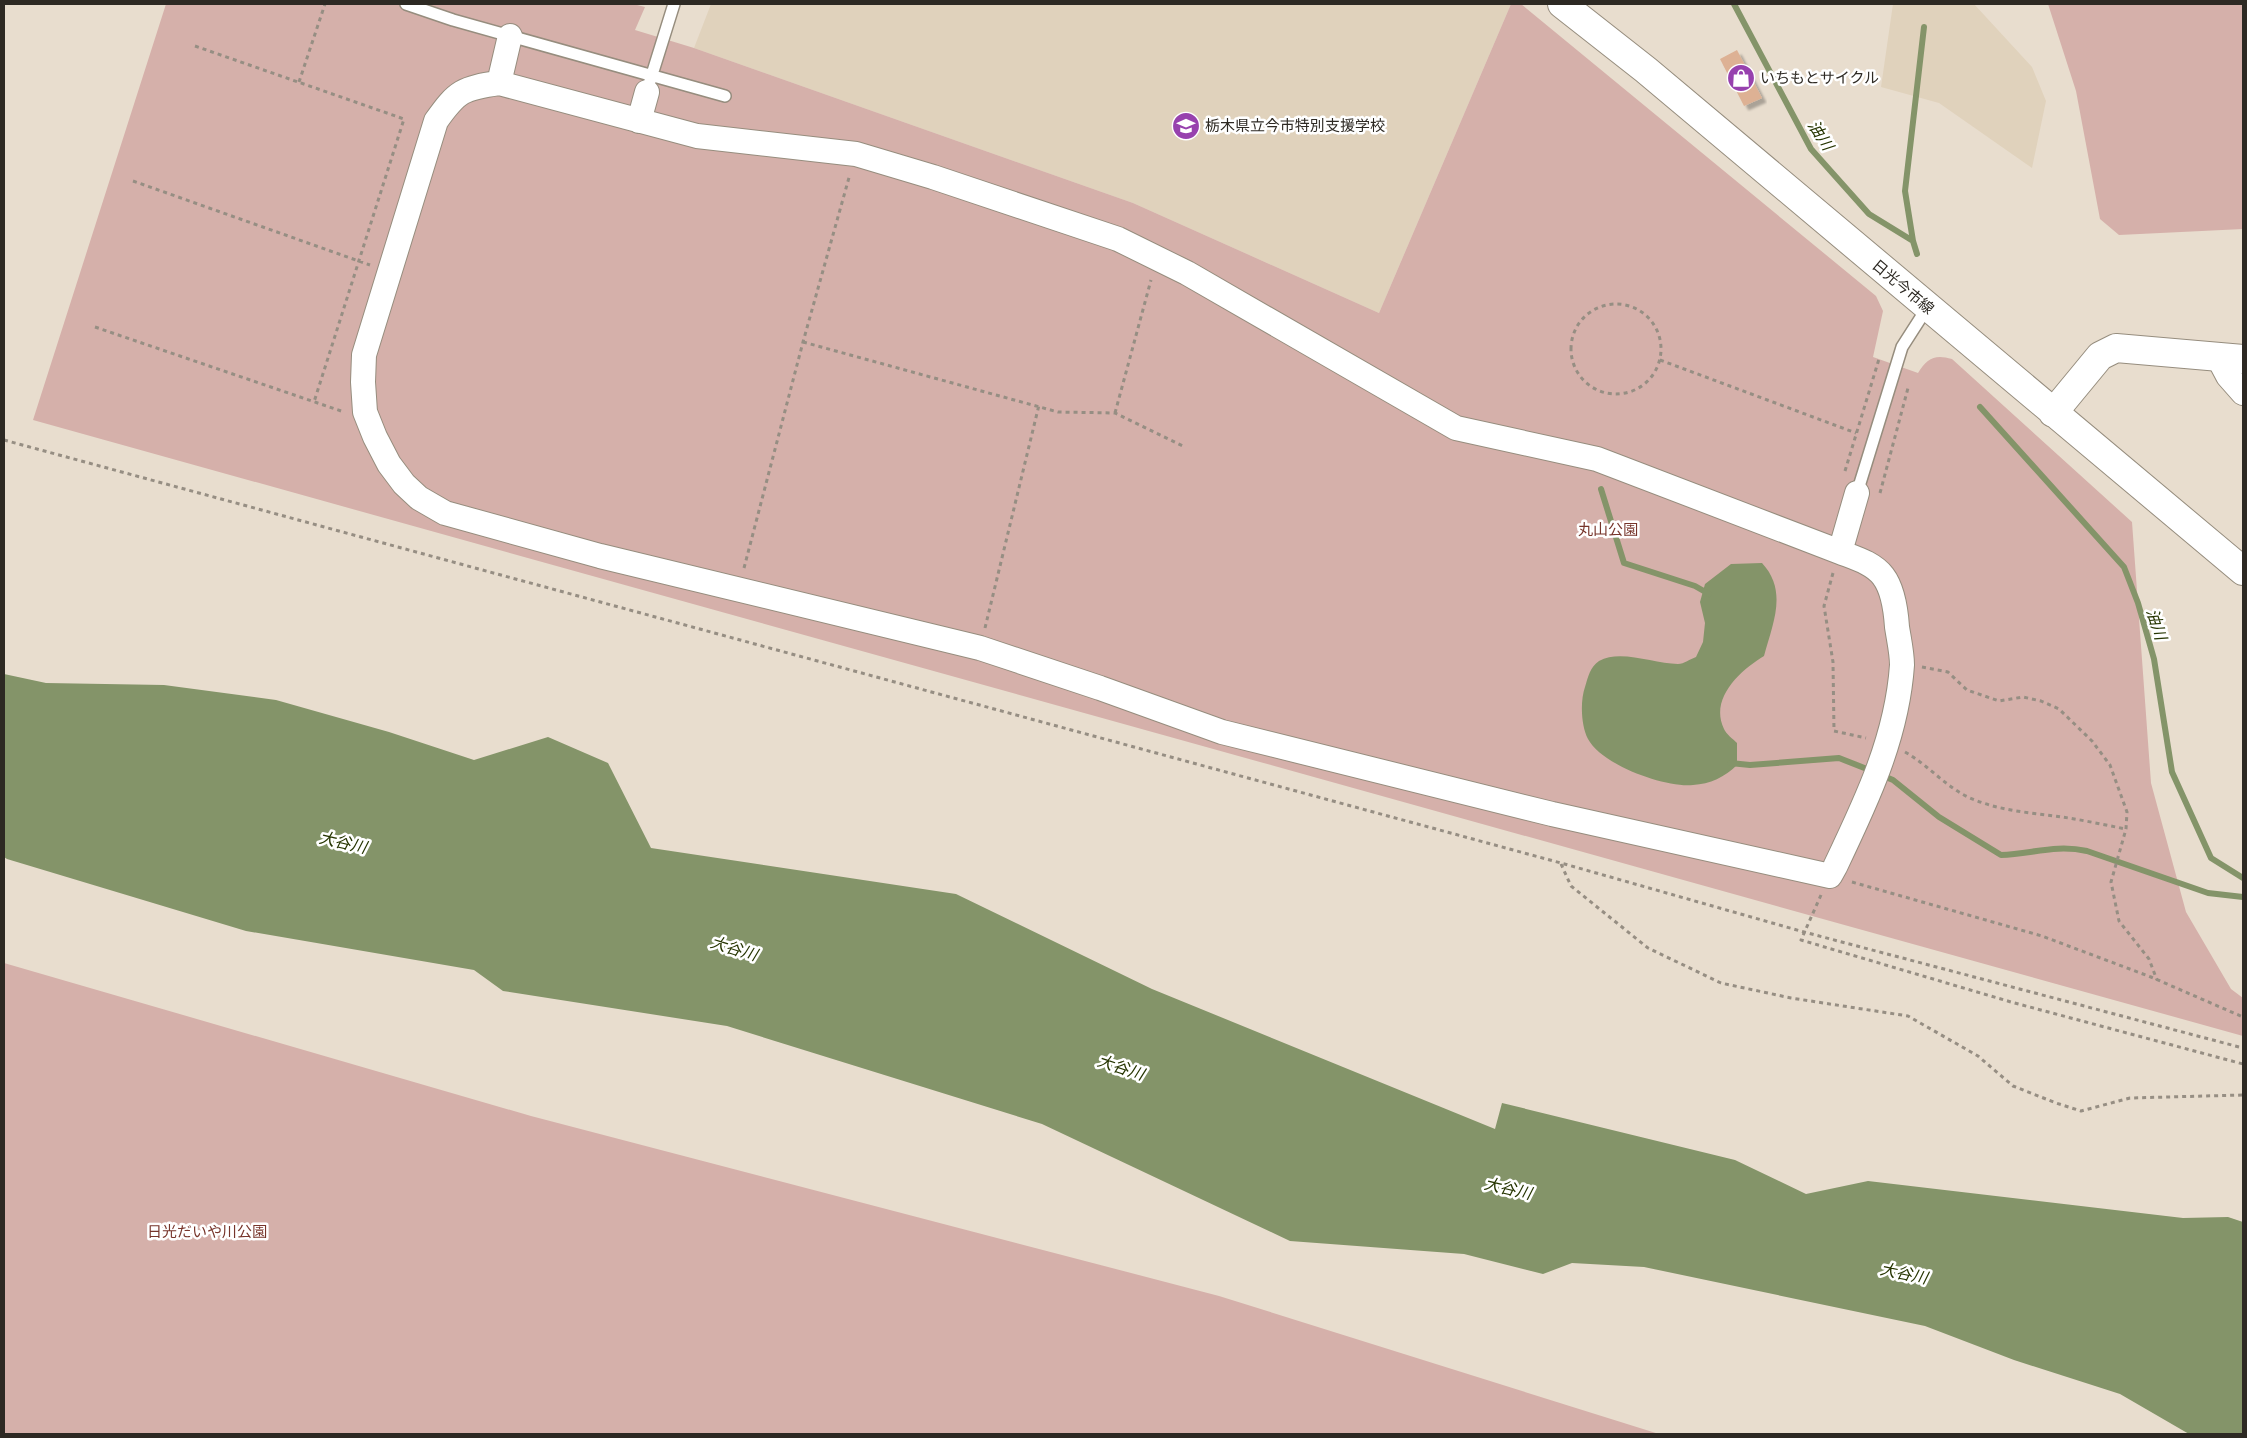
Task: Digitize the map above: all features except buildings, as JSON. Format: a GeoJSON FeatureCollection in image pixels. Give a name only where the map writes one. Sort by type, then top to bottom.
{"type":"FeatureCollection","features":[{"type":"Feature","properties":{"kind":"main road","name":"日光今市線"},"geometry":{"type":"LineString","coordinates":[[1562,4],[1646,70],[1927,308],[2243,571]]}},
{"type":"Feature","properties":{"kind":"main road"},"geometry":{"type":"LineString","coordinates":[[2053,413],[2100,356],[2116,348],[2231,359]]}},
{"type":"Feature","properties":{"kind":"street"},"geometry":{"type":"LineString","coordinates":[[499,83],[510,36]]}},
{"type":"Feature","properties":{"kind":"street"},"geometry":{"type":"LineString","coordinates":[[499,83],[697,136],[856,154],[933,177],[1118,239],[1187,273],[1456,428],[1597,459],[1850,556],[1871,566],[1883,577],[1896,615],[1902,664],[1895,711],[1885,753],[1874,783],[1830,876],[1552,814],[1222,732],[1100,688],[980,648],[600,556],[445,513],[419,498],[404,484],[389,464],[365,412],[364,355],[436,121],[451,99],[470,87],[499,83]]}},
{"type":"Feature","properties":{"kind":"street"},"geometry":{"type":"LineString","coordinates":[[639,121],[650,83]]}},
{"type":"Feature","properties":{"kind":"street"},"geometry":{"type":"LineString","coordinates":[[2231,359],[2228,376],[2243,393]]}},
{"type":"Feature","properties":{"kind":"street"},"geometry":{"type":"LineString","coordinates":[[1850,556],[1868,496]]}},
{"type":"Feature","properties":{"kind":"lane"},"geometry":{"type":"LineString","coordinates":[[406,4],[510,36],[650,83],[725,96]]}},
{"type":"Feature","properties":{"kind":"lane"},"geometry":{"type":"LineString","coordinates":[[650,83],[674,4]]}},
{"type":"Feature","properties":{"kind":"lane"},"geometry":{"type":"LineString","coordinates":[[1868,496],[1899,355],[1914,326],[1927,308]]}},
{"type":"Feature","properties":{"kind":"path"},"geometry":{"type":"LineString","coordinates":[[299,82],[325,4]]}},
{"type":"Feature","properties":{"kind":"path"},"geometry":{"type":"LineString","coordinates":[[195,46],[404,119],[314,402]]}},
{"type":"Feature","properties":{"kind":"path"},"geometry":{"type":"LineString","coordinates":[[739,589],[803,342],[856,154]]}},
{"type":"Feature","properties":{"kind":"path"},"geometry":{"type":"LineString","coordinates":[[133,181],[390,272]]}},
{"type":"Feature","properties":{"kind":"path"},"geometry":{"type":"LineString","coordinates":[[1115,413],[1157,258]]}},
{"type":"Feature","properties":{"kind":"path"},"geometry":{"type":"LineString","coordinates":[[1610,304],[1624,305],[1638,310],[1650,319],[1658,332],[1661,346],[1660,360],[1654,374],[1643,385],[1630,392],[1615,395],[1600,392],[1587,384],[1577,373],[1571,359],[1570,344],[1575,330],[1583,317],[1595,309],[1610,304]]}},
{"type":"Feature","properties":{"kind":"path"},"geometry":{"type":"LineString","coordinates":[[95,327],[314,402],[352,413],[365,412]]}},
{"type":"Feature","properties":{"kind":"path"},"geometry":{"type":"LineString","coordinates":[[803,342],[1039,405],[1058,412],[1115,413],[1184,447]]}},
{"type":"Feature","properties":{"kind":"path"},"geometry":{"type":"LineString","coordinates":[[1660,360],[1856,433]]}},
{"type":"Feature","properties":{"kind":"path"},"geometry":{"type":"LineString","coordinates":[[1868,496],[1910,380]]}},
{"type":"Feature","properties":{"kind":"path"},"geometry":{"type":"LineString","coordinates":[[980,648],[1039,405]]}},
{"type":"Feature","properties":{"kind":"path"},"geometry":{"type":"LineString","coordinates":[[4,440],[1561,863],[1804,932],[2243,1048]]}},
{"type":"Feature","properties":{"kind":"path"},"geometry":{"type":"LineString","coordinates":[[1850,556],[1850,569],[1834,573],[1824,606],[1833,662],[1834,731],[1885,753],[1907,753],[1954,790],[1975,800],[2035,815],[2060,817],[2126,830]]}},
{"type":"Feature","properties":{"kind":"path"},"geometry":{"type":"LineString","coordinates":[[1902,664],[1948,672],[1967,690],[1999,700],[2023,697],[2041,700],[2059,709],[2092,741],[2110,765],[2127,812],[2126,830],[2111,882],[2119,921],[2149,959],[2157,980]]}},
{"type":"Feature","properties":{"kind":"path"},"geometry":{"type":"LineString","coordinates":[[1561,863],[1570,886],[1656,952],[1721,983],[1791,998],[1908,1016],[1978,1056],[2012,1086],[2082,1111],[2130,1098],[2243,1094]]}},
{"type":"Feature","properties":{"kind":"path"},"geometry":{"type":"LineString","coordinates":[[2243,1017],[2157,980],[2042,936],[1830,876],[1801,940],[2011,1002],[2243,1064]]}},
{"type":"Feature","properties":{"kind":"shaded area","name":"栃木県立今市特別支援学校"},"geometry":{"type":"Polygon","coordinates":[[[711,4],[1511,4],[1379,313],[1133,203],[694,48],[711,4]]]}},
{"type":"Feature","properties":{"kind":"shaded area"},"geometry":{"type":"Polygon","coordinates":[[[1893,4],[1974,4],[2032,67],[2046,101],[2032,168],[1939,103],[1881,87],[1893,4]]]}},
{"type":"Feature","properties":{"kind":"green space","name":"丸山公園"},"geometry":{"type":"Polygon","coordinates":[[[166,4],[633,4],[645,7],[635,30],[694,48],[1133,203],[1379,313],[1511,4],[1521,4],[1876,296],[1883,311],[1873,357],[1918,373],[1932,358],[1952,359],[2132,522],[2151,783],[2186,912],[2231,989],[2243,998],[2243,1036],[33,420],[166,4]]]}},
{"type":"Feature","properties":{"kind":"green space"},"geometry":{"type":"Polygon","coordinates":[[[2048,4],[2243,4],[2243,229],[2119,235],[2100,219],[2076,91],[2048,4]]]}},
{"type":"Feature","properties":{"kind":"green space","name":"日光だいや川公園"},"geometry":{"type":"Polygon","coordinates":[[[4,963],[531,1116],[1219,1296],[1659,1434],[4,1434],[4,963]]]}},
{"type":"Feature","properties":{"kind":"water"},"geometry":{"type":"Polygon","coordinates":[[[1762,563],[1775,585],[1776,596],[1774,619],[1764,656],[1737,677],[1724,696],[1721,706],[1720,718],[1724,729],[1737,743],[1737,765],[1727,773],[1711,781],[1693,785],[1681,785],[1651,779],[1635,773],[1606,758],[1595,749],[1586,734],[1582,713],[1583,693],[1593,666],[1599,661],[1617,656],[1678,664],[1696,657],[1703,642],[1705,623],[1700,602],[1705,584],[1731,564],[1762,563]]]}},
{"type":"Feature","properties":{"kind":"water","name":"大谷川"},"geometry":{"type":"Polygon","coordinates":[[[4,674],[46,683],[164,685],[276,700],[389,732],[474,760],[548,737],[608,763],[651,848],[956,894],[1152,989],[1495,1129],[1502,1103],[1735,1160],[1806,1194],[1868,1181],[2183,1218],[2228,1217],[2243,1222],[2243,1434],[2189,1434],[2120,1394],[2014,1360],[1925,1326],[1644,1267],[1572,1263],[1543,1274],[1464,1254],[1290,1241],[1042,1124],[727,1026],[503,991],[474,970],[246,931],[7,859],[4,857],[4,674]]]}},
{"type":"Feature","properties":{"kind":"waterway","name":"油川"},"geometry":{"type":"LineString","coordinates":[[1734,4],[1811,149],[1869,214],[1913,241],[1917,254]]}},
{"type":"Feature","properties":{"kind":"waterway"},"geometry":{"type":"LineString","coordinates":[[1913,241],[1905,191],[1924,27]]}},
{"type":"Feature","properties":{"kind":"waterway","name":"油川"},"geometry":{"type":"LineString","coordinates":[[1980,407],[2124,567],[2138,603],[2154,659],[2172,772],[2211,858],[2243,878]]}},
{"type":"Feature","properties":{"kind":"waterway"},"geometry":{"type":"LineString","coordinates":[[1601,489],[1624,563],[1695,586],[1709,594]]}},
{"type":"Feature","properties":{"kind":"waterway"},"geometry":{"type":"LineString","coordinates":[[1730,763],[1750,765],[1839,758],[1872,771]]}},
{"type":"Feature","properties":{"kind":"waterway"},"geometry":{"type":"LineString","coordinates":[[1881,775],[1893,780],[1939,817],[2001,855],[2054,849],[2087,851],[2208,893],[2243,897]]}},
{"type":"Feature","properties":{"kind":"place","name":"いちもとサイクル"},"geometry":{"type":"Point","coordinates":[1741,78]}},
{"type":"Feature","properties":{"kind":"place","name":"栃木県立今市特別支援学校"},"geometry":{"type":"Point","coordinates":[1186,126]}}]}
